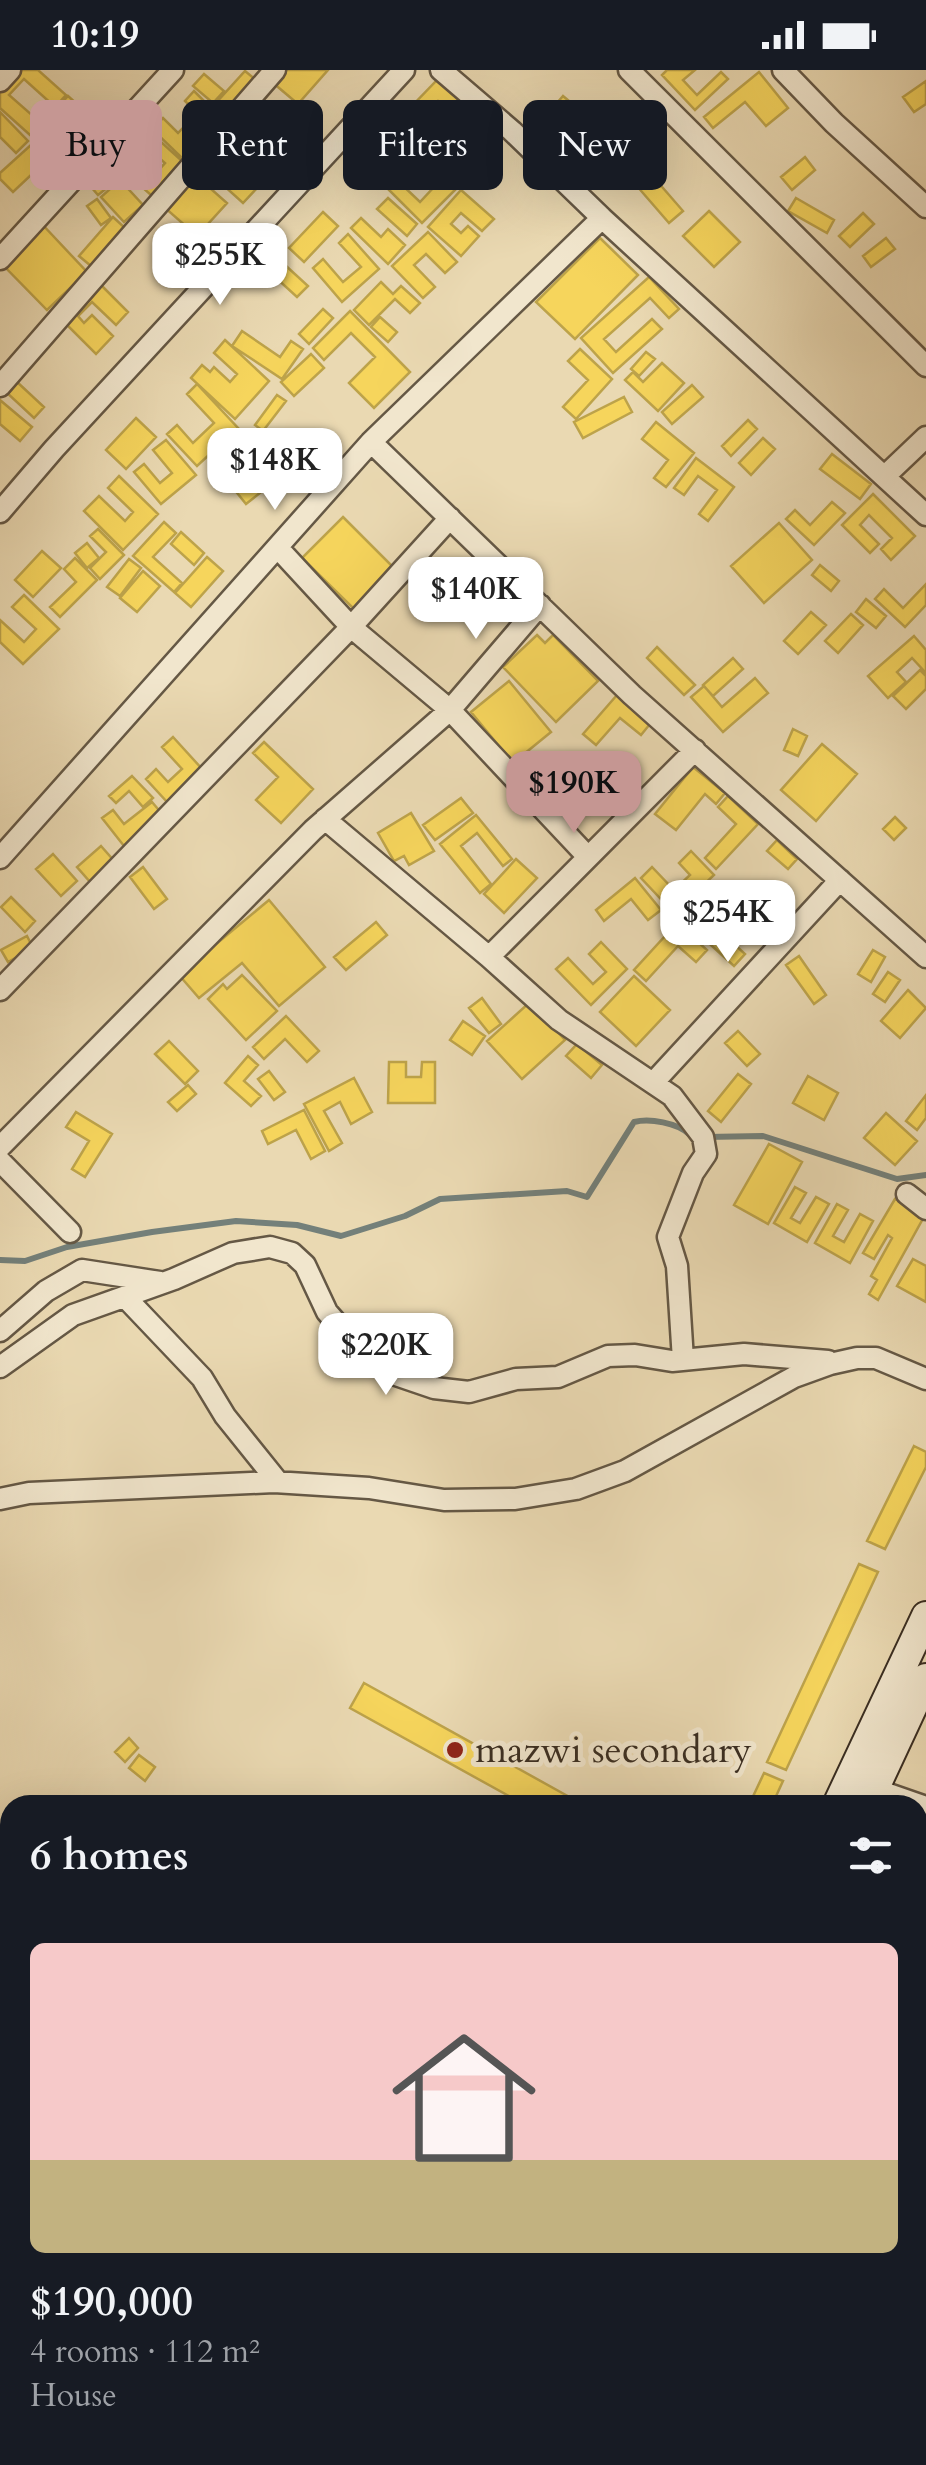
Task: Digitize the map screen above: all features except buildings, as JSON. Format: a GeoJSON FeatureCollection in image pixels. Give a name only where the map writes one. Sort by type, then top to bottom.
{"type":"FeatureCollection","features":[{"type":"Feature","properties":{"kind":"main road"},"geometry":{"type":"LineString","coordinates":[[842,1795],[926,1616]]}},
{"type":"Feature","properties":{"kind":"main road"},"geometry":{"type":"LineString","coordinates":[[872,1795],[926,1678]]}},
{"type":"Feature","properties":{"kind":"street"},"geometry":{"type":"LineString","coordinates":[[0,82],[10,70]]}},
{"type":"Feature","properties":{"kind":"street"},"geometry":{"type":"LineString","coordinates":[[0,259],[173,70]]}},
{"type":"Feature","properties":{"kind":"street"},"geometry":{"type":"LineString","coordinates":[[0,386],[275,70]]}},
{"type":"Feature","properties":{"kind":"street"},"geometry":{"type":"LineString","coordinates":[[0,512],[404,70]]}},
{"type":"Feature","properties":{"kind":"street"},"geometry":{"type":"LineString","coordinates":[[441,70],[512,130],[602,218],[926,515]]}},
{"type":"Feature","properties":{"kind":"street"},"geometry":{"type":"LineString","coordinates":[[629,70],[926,366]]}},
{"type":"Feature","properties":{"kind":"street"},"geometry":{"type":"LineString","coordinates":[[783,70],[926,207]]}},
{"type":"Feature","properties":{"kind":"street"},"geometry":{"type":"LineString","coordinates":[[0,858],[371,442],[602,218]]}},
{"type":"Feature","properties":{"kind":"street"},"geometry":{"type":"LineString","coordinates":[[885,476],[926,436]]}},
{"type":"Feature","properties":{"kind":"street"},"geometry":{"type":"LineString","coordinates":[[371,442],[694,750],[926,957]]}},
{"type":"Feature","properties":{"kind":"street"},"geometry":{"type":"LineString","coordinates":[[0,990],[450,518]]}},
{"type":"Feature","properties":{"kind":"street"},"geometry":{"type":"LineString","coordinates":[[278,548],[350,627],[450,710],[588,857]]}},
{"type":"Feature","properties":{"kind":"street"},"geometry":{"type":"LineString","coordinates":[[0,1147],[326,819],[450,710],[540,606]]}},
{"type":"Feature","properties":{"kind":"street"},"geometry":{"type":"LineString","coordinates":[[489,957],[694,750]]}},
{"type":"Feature","properties":{"kind":"street"},"geometry":{"type":"LineString","coordinates":[[326,819],[559,1020],[672,1096],[703,1137],[706,1148],[668,1237],[677,1266],[683,1360]]}},
{"type":"Feature","properties":{"kind":"street"},"geometry":{"type":"LineString","coordinates":[[654,1084],[840,880]]}},
{"type":"Feature","properties":{"kind":"street"},"geometry":{"type":"LineString","coordinates":[[0,1161],[70,1232]]}},
{"type":"Feature","properties":{"kind":"street"},"geometry":{"type":"LineString","coordinates":[[907,1194],[926,1209]]}},
{"type":"Feature","properties":{"kind":"street"},"geometry":{"type":"LineString","coordinates":[[0,1368],[56,1325],[249,1248],[270,1247],[292,1254],[305,1265],[328,1312],[356,1345],[390,1374],[434,1388],[468,1392],[516,1379],[558,1377],[608,1356],[683,1360],[744,1354],[839,1362],[876,1358],[926,1379]]}},
{"type":"Feature","properties":{"kind":"street"},"geometry":{"type":"LineString","coordinates":[[0,1332],[46,1291],[86,1269],[164,1282]]}},
{"type":"Feature","properties":{"kind":"street"},"geometry":{"type":"LineString","coordinates":[[125,1297],[202,1378],[225,1416],[278,1482]]}},
{"type":"Feature","properties":{"kind":"street"},"geometry":{"type":"LineString","coordinates":[[0,1499],[29,1493],[278,1482],[369,1488],[444,1500],[515,1499],[576,1489],[625,1471],[794,1377],[839,1362]]}},
{"type":"Feature","properties":{"kind":"waterway"},"geometry":{"type":"LineString","coordinates":[[0,1260],[25,1261],[67,1247],[236,1221],[297,1225],[341,1236],[405,1216],[440,1199],[567,1191],[587,1197],[634,1122],[663,1122],[689,1134]]}},
{"type":"Feature","properties":{"kind":"waterway"},"geometry":{"type":"LineString","coordinates":[[706,1137],[763,1136],[897,1179],[926,1175]]}},
{"type":"Feature","properties":{"kind":"place","name":"mazwi secondary"},"geometry":{"type":"Point","coordinates":[455,1750]}}]}
